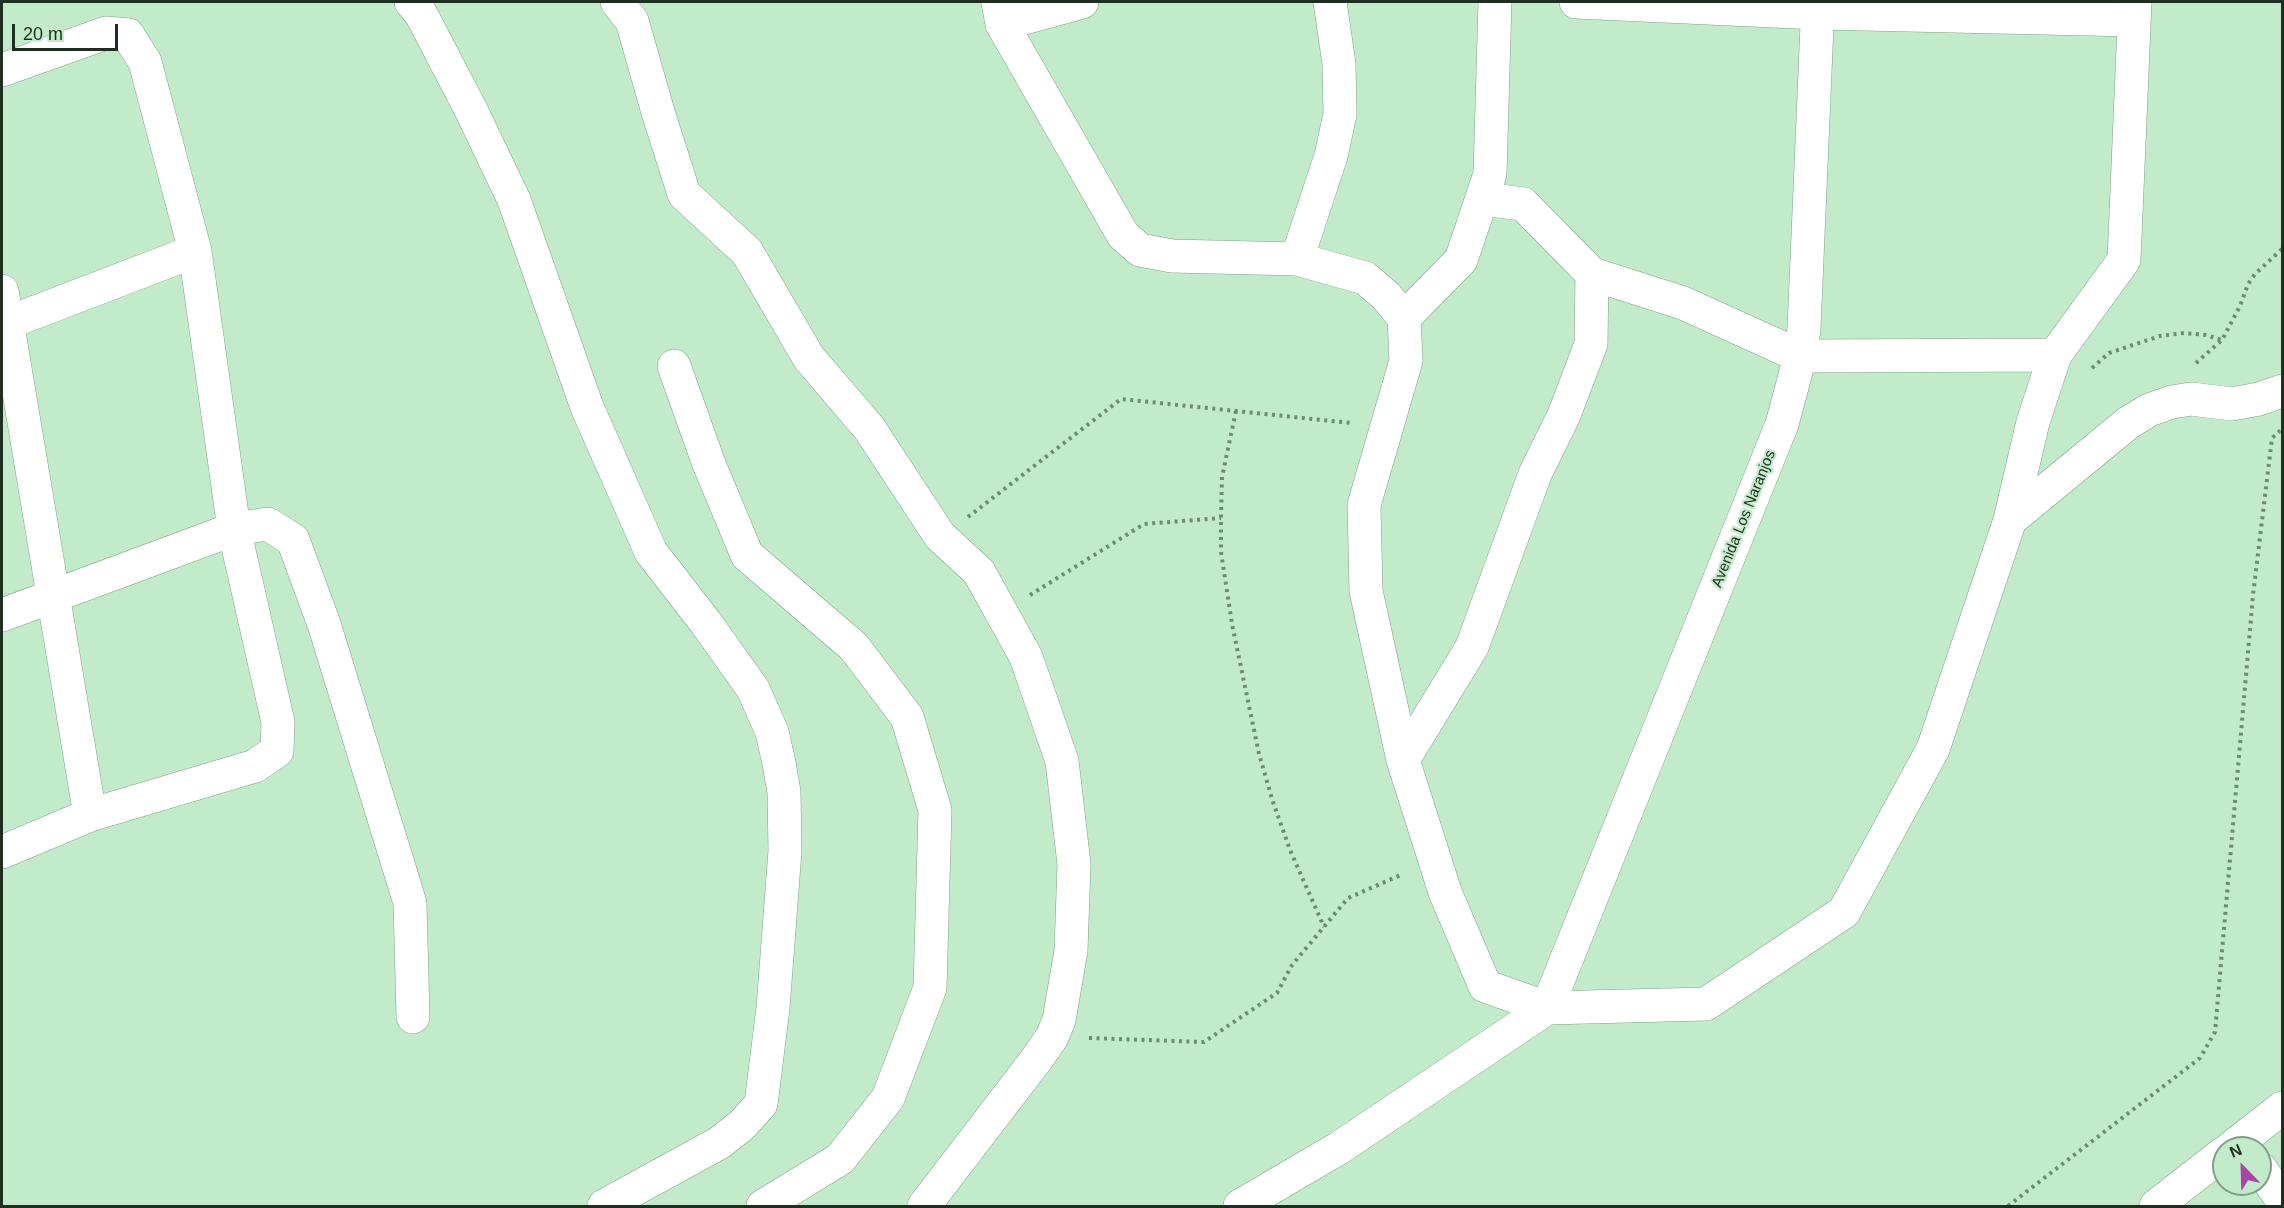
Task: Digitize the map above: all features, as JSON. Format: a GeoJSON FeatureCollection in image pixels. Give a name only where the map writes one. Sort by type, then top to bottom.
{"type":"FeatureCollection","features":[{"type":"Feature","properties":{"kind":"street"},"geometry":{"type":"LineString","coordinates":[[411,2],[421,14],[466,100],[514,200],[587,406],[651,552],[753,689],[772,732],[784,792],[785,851],[772,1008],[761,1104],[742,1125],[719,1143],[604,1206]]}},
{"type":"Feature","properties":{"kind":"street"},"geometry":{"type":"LineString","coordinates":[[617,2],[632,21],[684,194],[747,252],[809,358],[869,428],[940,536],[979,572],[1026,657],[1062,761],[1074,864],[1071,951],[1059,1020],[1052,1037],[924,1206]]}},
{"type":"Feature","properties":{"kind":"street"},"geometry":{"type":"LineString","coordinates":[[1082,2],[1000,13],[1123,235],[1140,250],[1172,256],[1298,259],[1365,278],[1386,296],[1404,318],[1406,361],[1364,505],[1366,591],[1403,760],[1445,892],[1485,986],[1547,1008],[1706,1004],[1844,912],[1933,749],[2010,520],[2033,422],[2055,355],[2124,260],[2134,11],[1576,2]]}},
{"type":"Feature","properties":{"kind":"street"},"geometry":{"type":"LineString","coordinates":[[1298,259],[1330,156],[1340,114],[1339,64],[1330,2]]}},
{"type":"Feature","properties":{"kind":"street"},"geometry":{"type":"LineString","coordinates":[[1404,318],[1461,260],[1490,174],[1495,2]]}},
{"type":"Feature","properties":{"kind":"street","name":"Avenida Los Naranjos"},"geometry":{"type":"LineString","coordinates":[[1547,1008],[1782,424],[1800,356],[1804,329],[1818,7]]}},
{"type":"Feature","properties":{"kind":"street"},"geometry":{"type":"LineString","coordinates":[[2,70],[106,33],[128,35],[145,62],[195,250],[234,528],[278,722],[277,751],[255,766],[90,815],[2,852]]}},
{"type":"Feature","properties":{"kind":"street"},"geometry":{"type":"LineString","coordinates":[[1482,199],[1523,204],[1592,274],[1683,303],[1800,356],[2055,355]]}},
{"type":"Feature","properties":{"kind":"street"},"geometry":{"type":"LineString","coordinates":[[90,815],[54,595],[3,313],[195,250]]}},
{"type":"Feature","properties":{"kind":"street"},"geometry":{"type":"LineString","coordinates":[[1403,760],[1472,647],[1535,474],[1564,415],[1591,345],[1592,274]]}},
{"type":"Feature","properties":{"kind":"street"},"geometry":{"type":"LineString","coordinates":[[674,366],[709,464],[747,555],[854,647],[907,717],[935,810],[930,988],[888,1098],[840,1159],[763,1206]]}},
{"type":"Feature","properties":{"kind":"street"},"geometry":{"type":"LineString","coordinates":[[2010,520],[2128,423],[2149,410],[2172,402],[2191,399],[2232,404],[2259,399],[2283,391]]}},
{"type":"Feature","properties":{"kind":"street"},"geometry":{"type":"LineString","coordinates":[[2,615],[234,528],[268,524],[293,540],[324,624],[410,903],[412,1017]]}},
{"type":"Feature","properties":{"kind":"street"},"geometry":{"type":"LineString","coordinates":[[1240,1206],[1339,1148],[1547,1008]]}},
{"type":"Feature","properties":{"kind":"street"},"geometry":{"type":"LineString","coordinates":[[2249,1136],[2283,1108]]}},
{"type":"Feature","properties":{"kind":"street"},"geometry":{"type":"LineString","coordinates":[[2156,1206],[2212,1164]]}},
{"type":"Feature","properties":{"kind":"street"},"geometry":{"type":"LineString","coordinates":[[2272,1185],[2283,1200]]}},
{"type":"Feature","properties":{"kind":"path"},"geometry":{"type":"LineString","coordinates":[[2193,367],[2222,340],[2255,274],[2283,249]]}},
{"type":"Feature","properties":{"kind":"path"},"geometry":{"type":"LineString","coordinates":[[2084,375],[2109,353],[2160,336],[2184,333],[2206,335],[2222,340]]}},
{"type":"Feature","properties":{"kind":"path"},"geometry":{"type":"LineString","coordinates":[[965,519],[1121,399],[1350,423]]}},
{"type":"Feature","properties":{"kind":"path"},"geometry":{"type":"LineString","coordinates":[[1236,411],[1222,477],[1221,518],[1221,552],[1232,624],[1259,754],[1290,850],[1324,927]]}},
{"type":"Feature","properties":{"kind":"path"},"geometry":{"type":"LineString","coordinates":[[2008,1206],[2200,1058],[2215,1032],[2253,595],[2272,438],[2283,429]]}},
{"type":"Feature","properties":{"kind":"path"},"geometry":{"type":"LineString","coordinates":[[1025,598],[1144,524],[1221,518]]}},
{"type":"Feature","properties":{"kind":"path"},"geometry":{"type":"LineString","coordinates":[[1088,1038],[1204,1042],[1277,993],[1292,964],[1348,898],[1408,871]]}}]}
